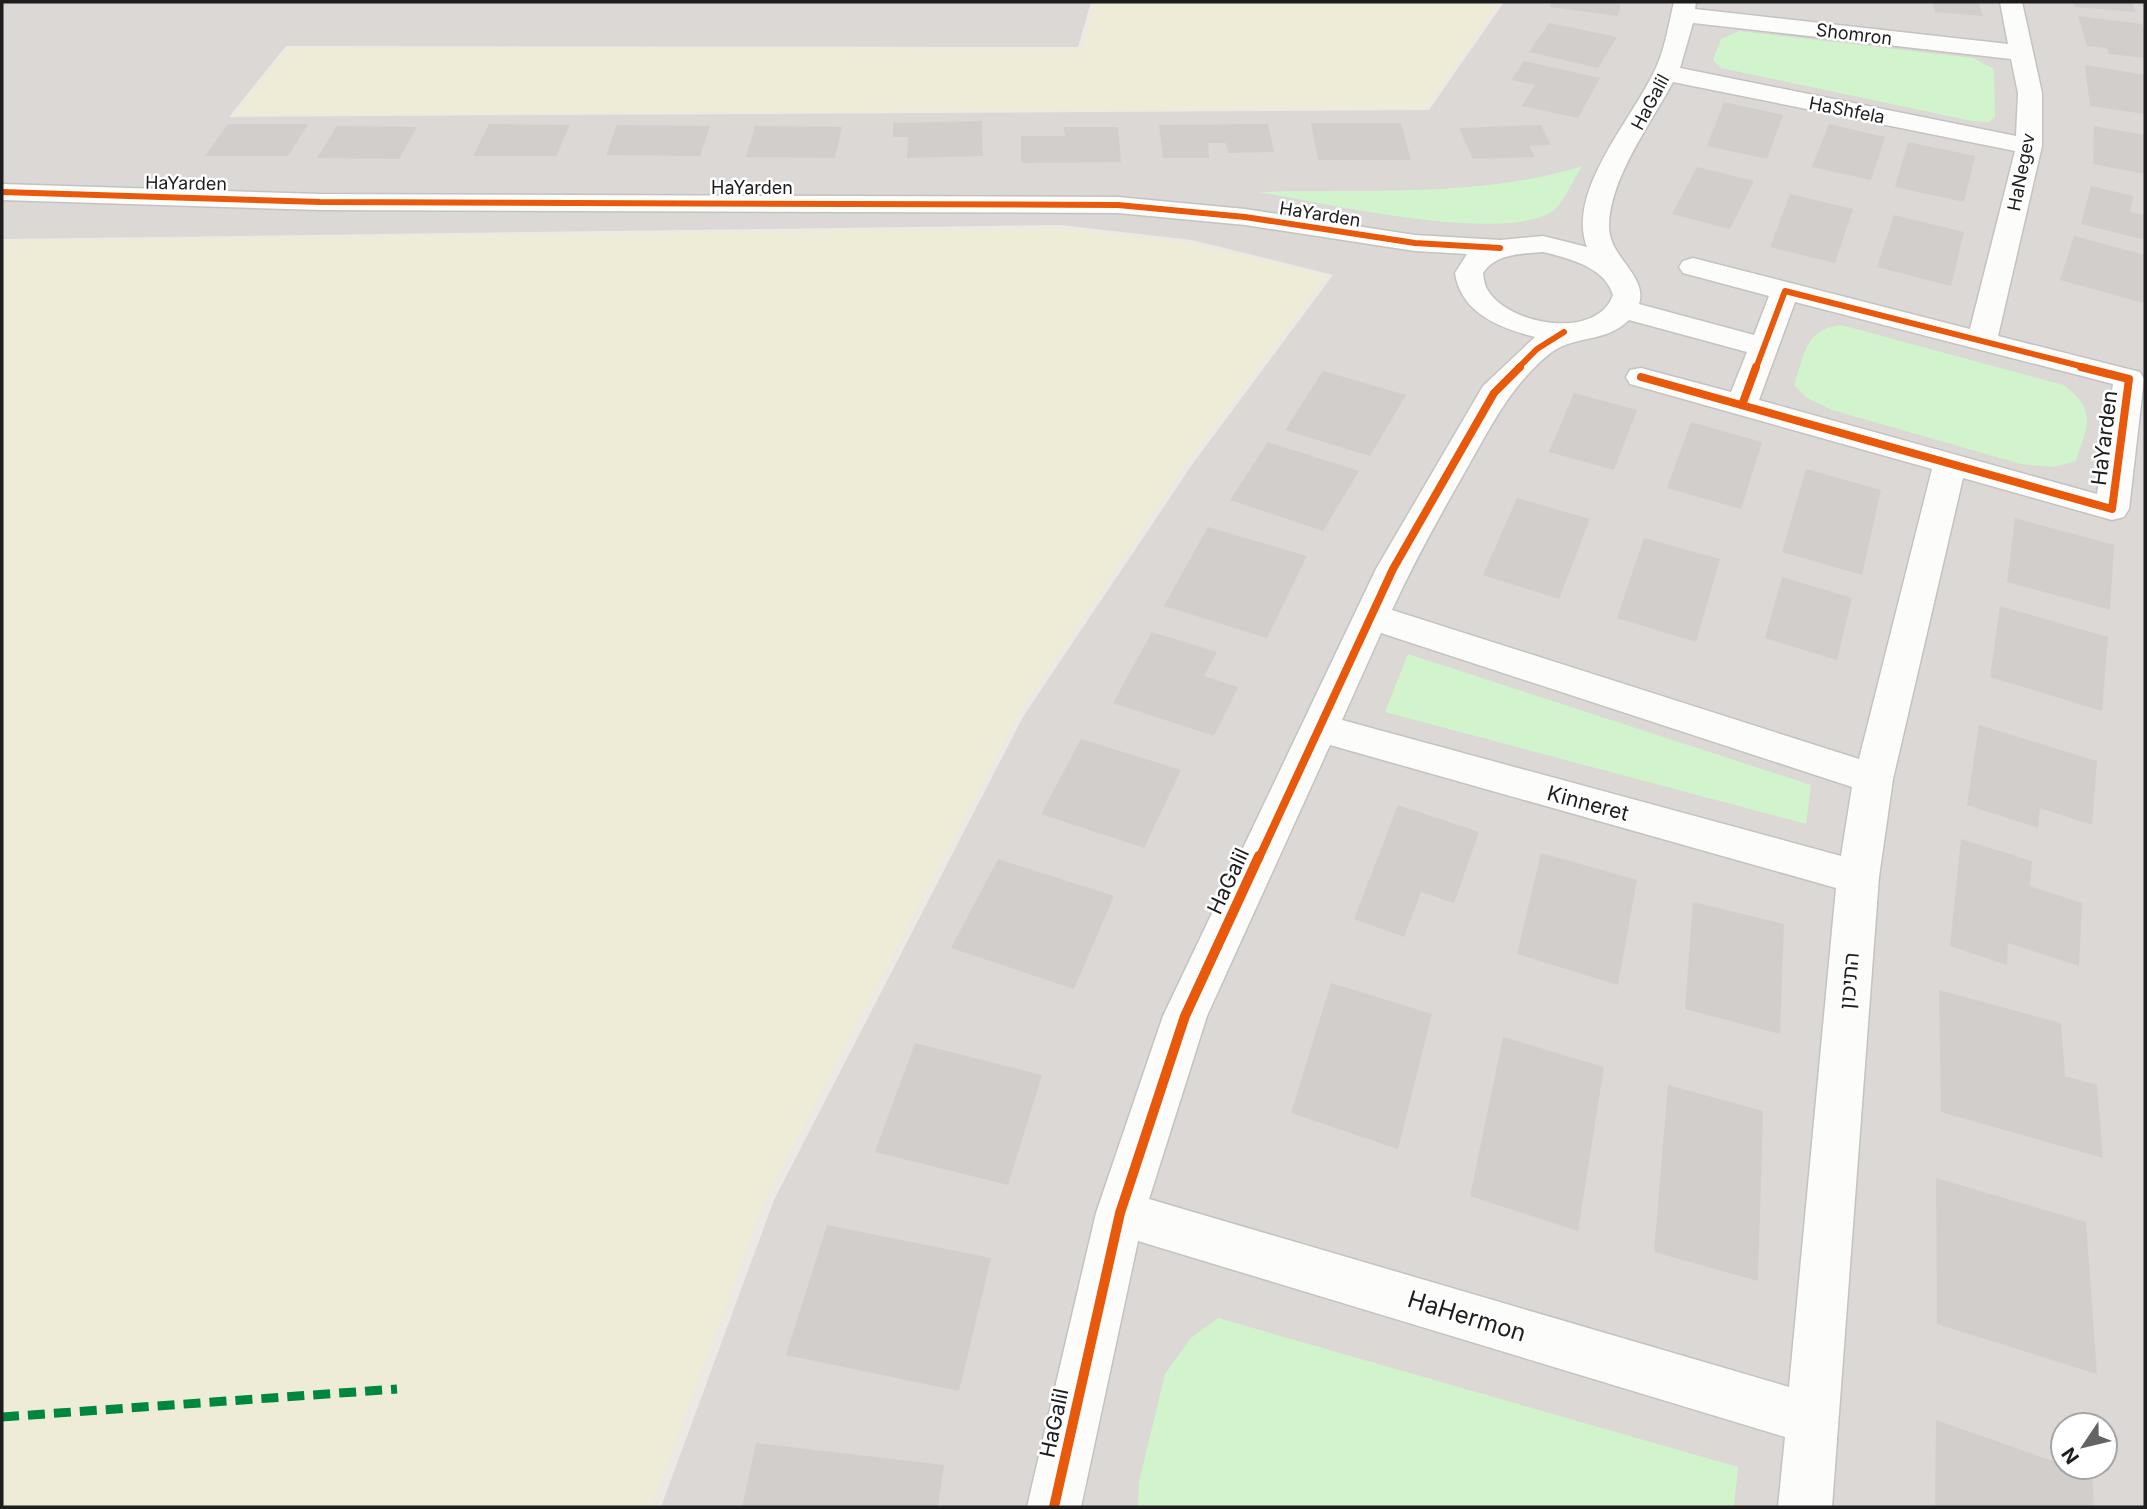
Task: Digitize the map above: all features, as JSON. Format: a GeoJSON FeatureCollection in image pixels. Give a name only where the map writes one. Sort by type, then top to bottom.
{"type":"FeatureCollection","features":[{"type":"Feature","properties":{"kind":"street","name":"HaNegev"},"geometry":{"type":"LineString","coordinates":[[1982,342],[2029,146],[2030,93],[2011,2]]}},
{"type":"Feature","properties":{"kind":"street","name":"Shomron"},"geometry":{"type":"LineString","coordinates":[[1684,8],[2023,53]]}},
{"type":"Feature","properties":{"kind":"street","name":"HaGalil"},"geometry":{"type":"LineString","coordinates":[[1494,393],[1497,343],[1481,301],[1468,285],[1470,270],[1489,252],[1513,246],[1569,221],[1598,197],[1666,73],[1677,45],[1684,8]]}},
{"type":"Feature","properties":{"kind":"street","name":"HaShfela"},"geometry":{"type":"LineString","coordinates":[[1666,73],[2029,146]]}},
{"type":"Feature","properties":{"kind":"street","name":"HaYarden"},"geometry":{"type":"LineString","coordinates":[[2,192],[320,202],[1118,205],[1245,217],[1415,243],[1570,249],[1610,269]]}},
{"type":"Feature","properties":{"kind":"street","name":"HaGalil"},"geometry":{"type":"LineString","coordinates":[[1598,197],[1595,232],[1610,269],[1625,288],[1626,303],[1623,309]]}},
{"type":"Feature","properties":{"kind":"street","name":"HaYarden"},"geometry":{"type":"LineString","coordinates":[[1300,227],[1378,247],[1441,274],[1481,301],[1500,318],[1525,328],[1564,332]]}},
{"type":"Feature","properties":{"kind":"street","name":"HaYarden"},"geometry":{"type":"LineString","coordinates":[[1641,377],[2112,509],[2129,379],[1693,267]]}},
{"type":"Feature","properties":{"kind":"street"},"geometry":{"type":"LineString","coordinates":[[1742,405],[1785,291]]}},
{"type":"Feature","properties":{"kind":"street"},"geometry":{"type":"LineString","coordinates":[[1564,332],[1604,326],[1623,309],[1764,347]]}},
{"type":"Feature","properties":{"kind":"street","name":"HaGalil"},"geometry":{"type":"LineString","coordinates":[[1054,1507],[1121,1213],[1185,1016],[1393,569],[1494,393],[1537,349],[1564,332]]}},
{"type":"Feature","properties":{"kind":"street","name":"התיכון"},"geometry":{"type":"LineString","coordinates":[[1805,1507],[1858,877],[1873,779],[1950,464]]}},
{"type":"Feature","properties":{"kind":"street"},"geometry":{"type":"LineString","coordinates":[[1371,616],[1873,779]]}},
{"type":"Feature","properties":{"kind":"street","name":"Kinneret"},"geometry":{"type":"LineString","coordinates":[[1319,728],[1858,877]]}},
{"type":"Feature","properties":{"kind":"street","name":"HaHermon"},"geometry":{"type":"LineString","coordinates":[[1121,1213],[1814,1420]]}},
{"type":"Feature","properties":{"kind":"shaded area"},"geometry":{"type":"Polygon","coordinates":[[[2,2],[1091,2],[1078,47],[286,46],[229,117],[1429,110],[1504,2],[2145,2],[2145,1507],[661,1507],[774,1200],[1023,717],[1191,466],[1333,275],[1192,240],[1060,225],[2,239],[2,2]]]}},
{"type":"Feature","properties":{"kind":"shaded area"},"geometry":{"type":"Polygon","coordinates":[[[1095,2],[1500,2],[1426,108],[234,115],[289,48],[1082,49],[1095,2]]]}},
{"type":"Feature","properties":{"kind":"shaded area"},"geometry":{"type":"Polygon","coordinates":[[[1059,228],[1191,243],[1327,276],[1185,465],[1018,715],[766,1198],[651,1507],[2,1507],[2,241],[1059,228]]]}},
{"type":"Feature","properties":{"kind":"green space"},"geometry":{"type":"Polygon","coordinates":[[[1739,31],[1973,58],[1994,69],[1995,117],[1989,122],[1972,121],[1721,68],[1713,60],[1721,39],[1739,31]]]}},
{"type":"Feature","properties":{"kind":"green space"},"geometry":{"type":"Polygon","coordinates":[[[1582,166],[1553,211],[1528,220],[1494,224],[1410,218],[1258,192],[1463,187],[1504,183],[1582,166]]]}},
{"type":"Feature","properties":{"kind":"green space"},"geometry":{"type":"Polygon","coordinates":[[[1841,325],[2064,385],[2081,403],[2087,419],[2076,461],[2054,467],[2021,464],[1832,410],[1807,398],[1794,385],[1808,345],[1820,332],[1841,325]]]}},
{"type":"Feature","properties":{"kind":"green space"},"geometry":{"type":"Polygon","coordinates":[[[1408,654],[1811,785],[1806,824],[1385,712],[1408,654]]]}},
{"type":"Feature","properties":{"kind":"green space"},"geometry":{"type":"Polygon","coordinates":[[[1218,1318],[1738,1467],[1734,1507],[1138,1507],[1139,1482],[1165,1374],[1191,1338],[1218,1318]]]}},
{"type":"Feature","properties":{"kind":"building"},"geometry":{"type":"Polygon","coordinates":[[[1551,2],[1621,2],[1618,16],[1550,7],[1551,2]]]}},
{"type":"Feature","properties":{"kind":"building"},"geometry":{"type":"Polygon","coordinates":[[[1932,2],[1978,2],[1983,16],[1935,12],[1932,2]]]}},
{"type":"Feature","properties":{"kind":"building"},"geometry":{"type":"Polygon","coordinates":[[[2073,2],[2131,2],[2136,12],[2075,7],[2073,2]]]}},
{"type":"Feature","properties":{"kind":"building"},"geometry":{"type":"Polygon","coordinates":[[[2078,16],[2142,24],[2145,34],[2145,58],[2109,54],[2107,48],[2087,46],[2078,16]]]}},
{"type":"Feature","properties":{"kind":"building"},"geometry":{"type":"Polygon","coordinates":[[[1549,23],[1617,37],[1598,68],[1529,52],[1549,23]]]}},
{"type":"Feature","properties":{"kind":"building"},"geometry":{"type":"Polygon","coordinates":[[[1524,61],[1600,78],[1578,118],[1522,106],[1535,85],[1511,80],[1524,61]]]}},
{"type":"Feature","properties":{"kind":"building"},"geometry":{"type":"Polygon","coordinates":[[[2085,65],[2145,75],[2145,114],[2090,106],[2085,65]]]}},
{"type":"Feature","properties":{"kind":"building"},"geometry":{"type":"Polygon","coordinates":[[[1724,102],[1783,115],[1767,159],[1707,146],[1724,102]]]}},
{"type":"Feature","properties":{"kind":"building"},"geometry":{"type":"Polygon","coordinates":[[[982,121],[983,156],[907,158],[908,137],[893,137],[893,123],[982,121]]]}},
{"type":"Feature","properties":{"kind":"building"},"geometry":{"type":"Polygon","coordinates":[[[1311,123],[1401,123],[1411,160],[1318,160],[1311,123]]]}},
{"type":"Feature","properties":{"kind":"building"},"geometry":{"type":"Polygon","coordinates":[[[228,124],[308,124],[288,156],[205,156],[228,124]]]}},
{"type":"Feature","properties":{"kind":"building"},"geometry":{"type":"Polygon","coordinates":[[[489,124],[570,125],[556,156],[473,156],[489,124]]]}},
{"type":"Feature","properties":{"kind":"building"},"geometry":{"type":"Polygon","coordinates":[[[1268,124],[1274,152],[1228,153],[1226,143],[1208,143],[1209,158],[1163,158],[1159,125],[1268,124]]]}},
{"type":"Feature","properties":{"kind":"building"},"geometry":{"type":"Polygon","coordinates":[[[1829,124],[1885,137],[1871,180],[1812,167],[1829,124]]]}},
{"type":"Feature","properties":{"kind":"building"},"geometry":{"type":"Polygon","coordinates":[[[617,125],[710,126],[700,156],[606,155],[617,125]]]}},
{"type":"Feature","properties":{"kind":"building"},"geometry":{"type":"Polygon","coordinates":[[[1541,125],[1551,145],[1529,146],[1535,157],[1473,159],[1459,128],[1541,125]]]}},
{"type":"Feature","properties":{"kind":"building"},"geometry":{"type":"Polygon","coordinates":[[[337,126],[417,127],[399,159],[317,158],[337,126]]]}},
{"type":"Feature","properties":{"kind":"building"},"geometry":{"type":"Polygon","coordinates":[[[755,126],[842,127],[835,158],[746,157],[755,126]]]}},
{"type":"Feature","properties":{"kind":"building"},"geometry":{"type":"Polygon","coordinates":[[[2094,126],[2145,135],[2145,174],[2093,164],[2094,126]]]}},
{"type":"Feature","properties":{"kind":"building"},"geometry":{"type":"Polygon","coordinates":[[[1064,127],[1118,127],[1121,162],[1021,163],[1021,136],[1065,136],[1064,127]]]}},
{"type":"Feature","properties":{"kind":"building"},"geometry":{"type":"Polygon","coordinates":[[[1908,142],[1975,156],[1964,202],[1895,187],[1908,142]]]}},
{"type":"Feature","properties":{"kind":"building"},"geometry":{"type":"Polygon","coordinates":[[[1697,167],[1754,181],[1730,229],[1672,214],[1697,167]]]}},
{"type":"Feature","properties":{"kind":"building"},"geometry":{"type":"Polygon","coordinates":[[[2091,186],[2133,196],[2130,212],[2145,215],[2145,240],[2081,224],[2091,186]]]}},
{"type":"Feature","properties":{"kind":"building"},"geometry":{"type":"Polygon","coordinates":[[[1790,194],[1853,209],[1835,263],[1770,247],[1790,194]]]}},
{"type":"Feature","properties":{"kind":"building"},"geometry":{"type":"Polygon","coordinates":[[[1894,215],[1964,232],[1951,286],[1877,267],[1894,215]]]}},
{"type":"Feature","properties":{"kind":"building"},"geometry":{"type":"Polygon","coordinates":[[[2074,236],[2145,255],[2144,303],[2060,280],[2074,236]]]}},
{"type":"Feature","properties":{"kind":"building"},"geometry":{"type":"Polygon","coordinates":[[[1323,371],[1406,395],[1370,456],[1285,430],[1323,371]]]}},
{"type":"Feature","properties":{"kind":"building"},"geometry":{"type":"Polygon","coordinates":[[[1574,393],[1637,410],[1614,470],[1549,452],[1574,393]]]}},
{"type":"Feature","properties":{"kind":"building"},"geometry":{"type":"Polygon","coordinates":[[[1691,422],[1762,442],[1741,509],[1667,488],[1691,422]]]}},
{"type":"Feature","properties":{"kind":"building"},"geometry":{"type":"Polygon","coordinates":[[[1268,442],[1359,471],[1323,531],[1230,500],[1268,442]]]}},
{"type":"Feature","properties":{"kind":"building"},"geometry":{"type":"Polygon","coordinates":[[[1806,469],[1881,490],[1862,575],[1782,552],[1806,469]]]}},
{"type":"Feature","properties":{"kind":"building"},"geometry":{"type":"Polygon","coordinates":[[[1517,498],[1590,519],[1559,599],[1483,575],[1517,498]]]}},
{"type":"Feature","properties":{"kind":"building"},"geometry":{"type":"Polygon","coordinates":[[[2015,518],[2114,545],[2110,610],[2007,582],[2015,518]]]}},
{"type":"Feature","properties":{"kind":"building"},"geometry":{"type":"Polygon","coordinates":[[[1208,527],[1307,556],[1267,638],[1164,606],[1208,527]]]}},
{"type":"Feature","properties":{"kind":"building"},"geometry":{"type":"Polygon","coordinates":[[[1644,538],[1720,559],[1696,642],[1617,618],[1644,538]]]}},
{"type":"Feature","properties":{"kind":"building"},"geometry":{"type":"Polygon","coordinates":[[[1782,577],[1852,598],[1837,660],[1765,638],[1782,577]]]}},
{"type":"Feature","properties":{"kind":"building"},"geometry":{"type":"Polygon","coordinates":[[[2000,606],[2108,637],[2102,711],[1990,677],[2000,606]]]}},
{"type":"Feature","properties":{"kind":"building"},"geometry":{"type":"Polygon","coordinates":[[[1152,632],[1217,652],[1204,676],[1238,687],[1214,736],[1113,703],[1152,632]]]}},
{"type":"Feature","properties":{"kind":"building"},"geometry":{"type":"Polygon","coordinates":[[[1979,725],[2097,761],[2092,825],[2040,808],[2038,828],[1967,805],[1979,725]]]}},
{"type":"Feature","properties":{"kind":"building"},"geometry":{"type":"Polygon","coordinates":[[[1081,739],[1181,770],[1144,848],[1041,814],[1081,739]]]}},
{"type":"Feature","properties":{"kind":"building"},"geometry":{"type":"Polygon","coordinates":[[[1398,805],[1479,832],[1454,903],[1421,892],[1404,937],[1354,919],[1398,805]]]}},
{"type":"Feature","properties":{"kind":"building"},"geometry":{"type":"Polygon","coordinates":[[[1961,839],[2032,861],[2030,886],[2082,903],[2079,966],[2008,943],[2007,965],[1950,946],[1961,839]]]}},
{"type":"Feature","properties":{"kind":"building"},"geometry":{"type":"Polygon","coordinates":[[[1541,853],[1637,880],[1618,985],[1517,954],[1541,853]]]}},
{"type":"Feature","properties":{"kind":"building"},"geometry":{"type":"Polygon","coordinates":[[[998,859],[1114,896],[1074,989],[951,948],[998,859]]]}},
{"type":"Feature","properties":{"kind":"building"},"geometry":{"type":"Polygon","coordinates":[[[1693,902],[1784,924],[1780,1034],[1685,1009],[1693,902]]]}},
{"type":"Feature","properties":{"kind":"building"},"geometry":{"type":"Polygon","coordinates":[[[1331,983],[1432,1014],[1398,1149],[1291,1113],[1331,983]]]}},
{"type":"Feature","properties":{"kind":"building"},"geometry":{"type":"Polygon","coordinates":[[[1939,990],[2061,1023],[2065,1076],[2097,1085],[2103,1158],[1941,1112],[1939,990]]]}},
{"type":"Feature","properties":{"kind":"building"},"geometry":{"type":"Polygon","coordinates":[[[1503,1037],[1604,1067],[1578,1231],[1470,1196],[1503,1037]]]}},
{"type":"Feature","properties":{"kind":"building"},"geometry":{"type":"Polygon","coordinates":[[[915,1043],[1042,1075],[1008,1185],[875,1152],[915,1043]]]}},
{"type":"Feature","properties":{"kind":"building"},"geometry":{"type":"Polygon","coordinates":[[[1668,1085],[1763,1111],[1758,1281],[1654,1252],[1668,1085]]]}},
{"type":"Feature","properties":{"kind":"building"},"geometry":{"type":"Polygon","coordinates":[[[1936,1178],[2086,1222],[2097,1374],[1937,1324],[1936,1178]]]}},
{"type":"Feature","properties":{"kind":"building"},"geometry":{"type":"Polygon","coordinates":[[[827,1225],[991,1258],[959,1391],[786,1355],[827,1225]]]}},
{"type":"Feature","properties":{"kind":"building"},"geometry":{"type":"Polygon","coordinates":[[[1936,1420],[2049,1460],[2049,1481],[2092,1481],[2094,1507],[1935,1507],[1936,1420]]]}},
{"type":"Feature","properties":{"kind":"building"},"geometry":{"type":"Polygon","coordinates":[[[756,1443],[944,1465],[938,1507],[742,1507],[756,1443]]]}},
{"type":"Feature","properties":{"kind":"marked path"},"geometry":{"type":"LineString","coordinates":[[2,1417],[397,1389]]}},
{"type":"Feature","properties":{"kind":"cycle path"},"geometry":{"type":"LineString","coordinates":[[2,192],[320,202],[1118,205],[1245,217],[1415,243],[1500,248]]}},
{"type":"Feature","properties":{"kind":"cycle path"},"geometry":{"type":"LineString","coordinates":[[1641,377],[2112,509],[2129,379],[1785,291],[1742,405]]}},
{"type":"Feature","properties":{"kind":"cycle path"},"geometry":{"type":"LineString","coordinates":[[1054,1507],[1120,1213],[1185,1016],[1393,569],[1494,393],[1537,349],[1564,332]]}}]}
